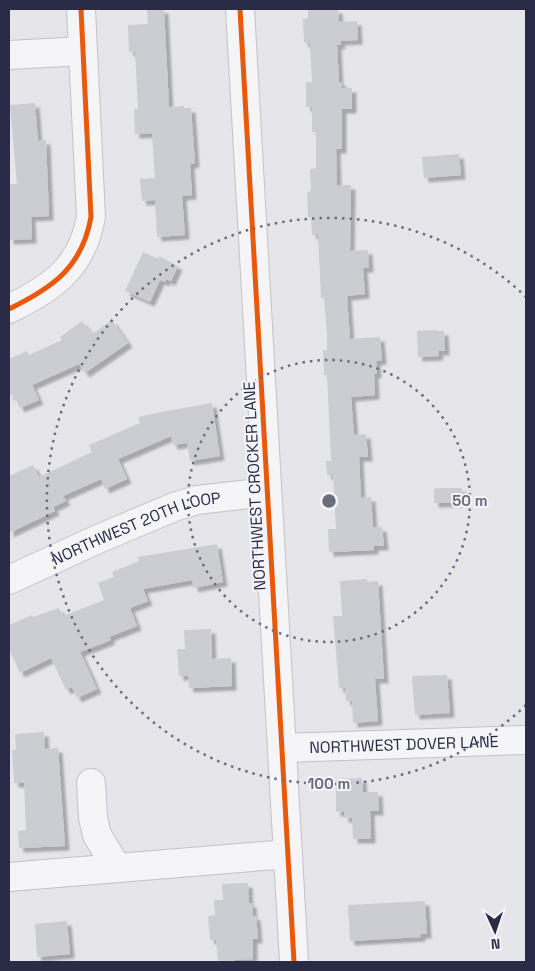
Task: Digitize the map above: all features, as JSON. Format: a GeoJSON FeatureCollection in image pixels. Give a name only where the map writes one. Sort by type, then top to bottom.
{"type":"FeatureCollection","features":[{"type":"Feature","properties":{"kind":"street"},"geometry":{"type":"LineString","coordinates":[[9,309],[44,291],[62,278],[79,254],[89,229],[91,217],[81,9]]}},
{"type":"Feature","properties":{"kind":"street","name":"NORTHWEST CROCKER LANE"},"geometry":{"type":"LineString","coordinates":[[240,9],[294,962]]}},
{"type":"Feature","properties":{"kind":"street"},"geometry":{"type":"LineString","coordinates":[[9,55],[83,51]]}},
{"type":"Feature","properties":{"kind":"street","name":"NORTHWEST 20TH LOOP"},"geometry":{"type":"LineString","coordinates":[[9,580],[174,507],[197,500],[267,492]]}},
{"type":"Feature","properties":{"kind":"street","name":"NORTHWEST DOVER LANE"},"geometry":{"type":"LineString","coordinates":[[282,748],[526,740]]}},
{"type":"Feature","properties":{"kind":"street"},"geometry":{"type":"LineString","coordinates":[[90,783],[93,818],[97,835],[117,868]]}},
{"type":"Feature","properties":{"kind":"street"},"geometry":{"type":"LineString","coordinates":[[9,877],[288,854]]}},
{"type":"Feature","properties":{"kind":"building"},"geometry":{"type":"Polygon","coordinates":[[[147,9],[164,9],[169,107],[184,106],[184,108],[191,108],[195,163],[190,164],[192,195],[182,196],[185,235],[157,237],[155,200],[142,201],[140,179],[155,178],[152,133],[135,134],[134,109],[138,109],[135,52],[129,52],[128,25],[148,24],[147,9]]]}},
{"type":"Feature","properties":{"kind":"building"},"geometry":{"type":"Polygon","coordinates":[[[308,9],[338,9],[339,22],[357,21],[358,40],[340,41],[341,45],[337,45],[339,82],[342,82],[342,88],[352,88],[352,109],[342,109],[342,149],[336,149],[337,185],[351,185],[350,251],[368,250],[369,268],[363,268],[365,294],[347,296],[350,339],[380,337],[382,360],[376,361],[377,374],[374,374],[375,395],[351,397],[354,435],[366,434],[368,457],[359,457],[361,498],[371,497],[373,527],[382,527],[384,546],[374,546],[374,550],[329,552],[328,529],[336,529],[333,475],[327,475],[326,461],[331,461],[327,375],[324,375],[323,350],[327,350],[327,333],[324,298],[321,298],[318,234],[312,235],[311,217],[308,217],[307,192],[311,191],[310,169],[316,168],[316,132],[312,132],[312,107],[306,107],[306,82],[312,82],[310,43],[304,43],[303,19],[308,18],[308,9]]]}},
{"type":"Feature","properties":{"kind":"building"},"geometry":{"type":"Polygon","coordinates":[[[35,103],[38,141],[46,140],[49,216],[31,217],[32,239],[9,240],[9,184],[17,184],[10,105],[35,103]]]}},
{"type":"Feature","properties":{"kind":"building"},"geometry":{"type":"Polygon","coordinates":[[[459,154],[461,175],[424,178],[422,157],[459,154]]]}},
{"type":"Feature","properties":{"kind":"building"},"geometry":{"type":"Polygon","coordinates":[[[143,252],[159,259],[159,256],[178,266],[171,281],[166,279],[165,282],[160,280],[150,302],[125,291],[143,252]]]}},
{"type":"Feature","properties":{"kind":"building"},"geometry":{"type":"Polygon","coordinates":[[[112,320],[128,343],[85,373],[79,364],[32,385],[39,400],[20,408],[13,394],[9,396],[9,359],[27,351],[29,355],[62,340],[60,337],[82,321],[92,334],[112,320]]]}},
{"type":"Feature","properties":{"kind":"building"},"geometry":{"type":"Polygon","coordinates":[[[417,331],[444,331],[445,351],[438,351],[439,356],[418,357],[417,331]]]}},
{"type":"Feature","properties":{"kind":"building"},"geometry":{"type":"Polygon","coordinates":[[[212,403],[220,456],[190,461],[187,443],[173,445],[171,436],[118,459],[127,479],[105,489],[101,479],[63,496],[66,501],[53,507],[55,511],[9,533],[9,476],[33,465],[39,477],[92,452],[89,445],[140,423],[138,417],[212,403]]]}},
{"type":"Feature","properties":{"kind":"building"},"geometry":{"type":"Polygon","coordinates":[[[462,488],[462,502],[434,503],[434,489],[462,488]]]}},
{"type":"Feature","properties":{"kind":"building"},"geometry":{"type":"Polygon","coordinates":[[[217,544],[223,582],[194,588],[192,580],[143,589],[148,601],[130,608],[137,626],[109,637],[111,640],[80,652],[97,689],[77,698],[72,687],[66,690],[51,658],[20,673],[9,649],[9,625],[32,615],[33,617],[59,608],[63,616],[104,600],[98,583],[114,577],[112,572],[139,561],[138,557],[217,544]]]}},
{"type":"Feature","properties":{"kind":"building"},"geometry":{"type":"Polygon","coordinates":[[[367,579],[367,582],[378,581],[384,679],[375,679],[378,721],[353,723],[352,701],[346,701],[345,688],[339,688],[333,616],[342,616],[340,581],[367,579]]]}},
{"type":"Feature","properties":{"kind":"building"},"geometry":{"type":"Polygon","coordinates":[[[211,629],[212,659],[231,658],[232,686],[189,688],[188,676],[179,676],[177,649],[185,649],[184,630],[211,629]]]}},
{"type":"Feature","properties":{"kind":"building"},"geometry":{"type":"Polygon","coordinates":[[[447,675],[450,713],[415,715],[412,676],[447,675]]]}},
{"type":"Feature","properties":{"kind":"building"},"geometry":{"type":"Polygon","coordinates":[[[44,732],[45,749],[58,748],[65,846],[19,848],[18,831],[26,830],[24,783],[14,783],[12,750],[16,750],[15,734],[44,732]]]}},
{"type":"Feature","properties":{"kind":"building"},"geometry":{"type":"Polygon","coordinates":[[[362,778],[363,792],[378,792],[379,811],[370,811],[371,839],[353,839],[352,818],[344,818],[344,811],[336,812],[336,779],[362,778]]]}},
{"type":"Feature","properties":{"kind":"building"},"geometry":{"type":"Polygon","coordinates":[[[248,883],[249,903],[252,903],[253,916],[256,916],[258,939],[253,939],[253,959],[218,962],[216,940],[210,940],[208,916],[215,915],[214,900],[223,900],[222,884],[248,883]]]}},
{"type":"Feature","properties":{"kind":"building"},"geometry":{"type":"Polygon","coordinates":[[[425,901],[427,934],[421,934],[421,937],[350,941],[348,905],[425,901]]]}},
{"type":"Feature","properties":{"kind":"building"},"geometry":{"type":"Polygon","coordinates":[[[67,921],[70,954],[37,957],[35,924],[67,921]]]}},
{"type":"Feature","properties":{"kind":"cycle path"},"geometry":{"type":"LineString","coordinates":[[9,309],[39,293],[63,274],[72,263],[87,235],[91,217],[81,9]]}},
{"type":"Feature","properties":{"kind":"cycle path"},"geometry":{"type":"LineString","coordinates":[[240,9],[294,962]]}}]}
